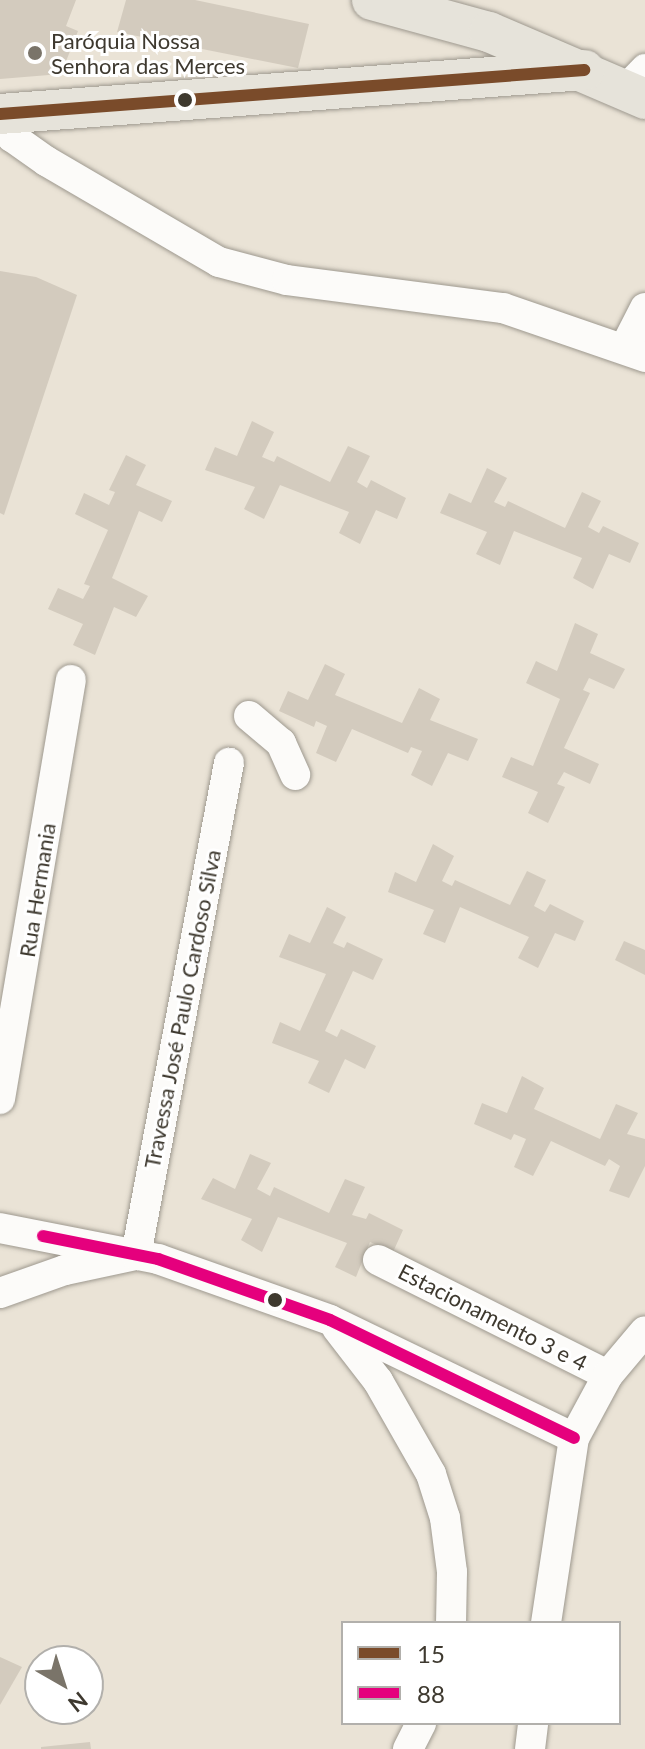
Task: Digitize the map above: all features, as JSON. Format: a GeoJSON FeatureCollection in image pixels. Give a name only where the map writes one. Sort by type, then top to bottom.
{"type":"FeatureCollection","features":[{"type":"Feature","properties":{"kind":"main road"},"geometry":{"type":"LineString","coordinates":[[372,0],[489,32],[584,70],[639,86]]}},
{"type":"Feature","properties":{"kind":"main road"},"geometry":{"type":"LineString","coordinates":[[434,82],[450,67],[455,25]]}},
{"type":"Feature","properties":{"kind":"main road"},"geometry":{"type":"LineString","coordinates":[[2,114],[584,70]]}},
{"type":"Feature","properties":{"kind":"street"},"geometry":{"type":"LineString","coordinates":[[2,114],[12,137],[46,161],[219,262],[287,280],[503,308],[634,353],[645,308]]}},
{"type":"Feature","properties":{"kind":"street","name":"Rua Hermania"},"geometry":{"type":"LineString","coordinates":[[0,1099],[9,998],[71,680]]}},
{"type":"Feature","properties":{"kind":"street"},"geometry":{"type":"LineString","coordinates":[[249,716],[281,743],[295,775]]}},
{"type":"Feature","properties":{"kind":"street","name":"Travessa José Paulo Cardoso Silva"},"geometry":{"type":"LineString","coordinates":[[136,1255],[229,763]]}},
{"type":"Feature","properties":{"kind":"street"},"geometry":{"type":"LineString","coordinates":[[0,1228],[136,1255],[330,1320],[574,1438]]}},
{"type":"Feature","properties":{"kind":"street"},"geometry":{"type":"LineString","coordinates":[[0,1293],[65,1270],[136,1255]]}},
{"type":"Feature","properties":{"kind":"street","name":"Estacionamento 3 e 4"},"geometry":{"type":"LineString","coordinates":[[378,1260],[608,1375]]}},
{"type":"Feature","properties":{"kind":"street"},"geometry":{"type":"LineString","coordinates":[[330,1320],[378,1381],[431,1474],[445,1518],[452,1572],[451,1621]]}},
{"type":"Feature","properties":{"kind":"street"},"geometry":{"type":"LineString","coordinates":[[546,1621],[574,1438],[608,1375],[643,1341]]}},
{"type":"Feature","properties":{"kind":"street"},"geometry":{"type":"LineString","coordinates":[[408,1749],[420,1725]]}},
{"type":"Feature","properties":{"kind":"street"},"geometry":{"type":"LineString","coordinates":[[530,1749],[533,1725]]}},
{"type":"Feature","properties":{"kind":"building","name":"Paróquia Nossa Senhora das Merces"},"geometry":{"type":"Polygon","coordinates":[[[0,0],[76,0],[66,26],[78,31],[61,74],[0,79],[0,0]]]}},
{"type":"Feature","properties":{"kind":"building"},"geometry":{"type":"Polygon","coordinates":[[[126,0],[195,0],[309,24],[298,68],[117,32],[126,0]]]}},
{"type":"Feature","properties":{"kind":"building"},"geometry":{"type":"Polygon","coordinates":[[[0,271],[36,277],[77,295],[4,515],[0,513],[0,271]]]}},
{"type":"Feature","properties":{"kind":"building"},"geometry":{"type":"Polygon","coordinates":[[[252,421],[274,432],[262,457],[274,462],[277,456],[330,482],[348,446],[370,456],[357,482],[367,488],[371,480],[406,498],[397,519],[376,510],[360,544],[339,533],[349,512],[280,485],[264,519],[244,509],[255,487],[205,470],[215,447],[237,456],[252,421]]]}},
{"type":"Feature","properties":{"kind":"building"},"geometry":{"type":"Polygon","coordinates":[[[126,455],[146,465],[136,485],[172,501],[162,522],[139,511],[112,578],[148,596],[136,617],[114,607],[95,655],[73,645],[83,624],[48,609],[58,588],[83,599],[90,586],[84,584],[108,530],[75,514],[84,493],[109,505],[115,492],[109,490],[126,455]]]}},
{"type":"Feature","properties":{"kind":"building"},"geometry":{"type":"Polygon","coordinates":[[[487,468],[507,478],[494,502],[505,507],[508,501],[565,528],[582,492],[601,501],[588,527],[599,533],[603,526],[639,543],[630,563],[609,554],[593,589],[573,578],[582,558],[514,531],[500,565],[476,554],[487,532],[440,513],[449,493],[471,503],[487,468]]]}},
{"type":"Feature","properties":{"kind":"building"},"geometry":{"type":"Polygon","coordinates":[[[575,623],[598,634],[590,653],[625,669],[614,689],[589,678],[583,690],[590,693],[564,748],[599,764],[590,784],[564,772],[557,784],[565,787],[548,823],[528,813],[538,792],[502,777],[511,757],[533,766],[560,699],[526,683],[536,661],[557,671],[575,623]]]}},
{"type":"Feature","properties":{"kind":"building"},"geometry":{"type":"Polygon","coordinates":[[[325,664],[345,674],[335,695],[402,723],[419,688],[440,699],[430,720],[478,739],[468,761],[448,753],[432,786],[411,775],[422,751],[411,747],[408,753],[352,729],[336,762],[316,753],[327,726],[316,721],[314,727],[279,711],[288,691],[308,700],[325,664]]]}},
{"type":"Feature","properties":{"kind":"building"},"geometry":{"type":"Polygon","coordinates":[[[433,844],[454,856],[442,881],[452,886],[455,880],[510,905],[527,871],[546,880],[534,906],[545,912],[550,904],[584,921],[575,941],[555,933],[538,968],[518,958],[529,937],[460,907],[445,943],[423,934],[434,910],[388,892],[395,872],[416,882],[433,844]]]}},
{"type":"Feature","properties":{"kind":"building"},"geometry":{"type":"Polygon","coordinates":[[[327,907],[346,917],[333,943],[344,948],[347,942],[383,959],[373,980],[353,971],[325,1031],[337,1037],[341,1029],[376,1046],[365,1069],[345,1059],[329,1093],[308,1083],[319,1061],[272,1043],[280,1022],[300,1031],[326,974],[279,957],[289,934],[310,943],[327,907]]]}},
{"type":"Feature","properties":{"kind":"building"},"geometry":{"type":"Polygon","coordinates":[[[624,941],[645,950],[645,975],[615,960],[624,941]]]}},
{"type":"Feature","properties":{"kind":"building"},"geometry":{"type":"Polygon","coordinates":[[[522,1076],[544,1088],[534,1109],[600,1139],[616,1104],[638,1113],[627,1134],[645,1139],[645,1166],[629,1198],[609,1191],[620,1166],[609,1159],[605,1166],[551,1141],[533,1176],[514,1167],[526,1139],[514,1134],[511,1140],[474,1124],[482,1103],[507,1113],[522,1076]]]}},
{"type":"Feature","properties":{"kind":"building"},"geometry":{"type":"Polygon","coordinates":[[[250,1154],[271,1163],[257,1189],[270,1196],[274,1187],[329,1213],[345,1179],[365,1187],[352,1215],[366,1219],[369,1213],[403,1230],[393,1252],[370,1242],[356,1277],[335,1267],[347,1243],[278,1217],[262,1252],[241,1240],[252,1219],[201,1199],[213,1178],[235,1189],[250,1154]]]}},
{"type":"Feature","properties":{"kind":"building"},"geometry":{"type":"Polygon","coordinates":[[[0,1657],[22,1667],[0,1705],[0,1657]]]}},
{"type":"Feature","properties":{"kind":"building"},"geometry":{"type":"Polygon","coordinates":[[[90,1742],[91,1749],[41,1749],[41,1747],[90,1742]]]}},
{"type":"Feature","properties":{"kind":"transit line","name":"15"},"geometry":{"type":"LineString","coordinates":[[0,114],[584,70]]}},
{"type":"Feature","properties":{"kind":"transit line","name":"88"},"geometry":{"type":"LineString","coordinates":[[43,1236],[158,1259],[330,1320],[574,1438]]}},
{"type":"Feature","properties":{"kind":"place","name":"Paróquia Nossa Senhora das Merces"},"geometry":{"type":"Point","coordinates":[35,53]}}]}
